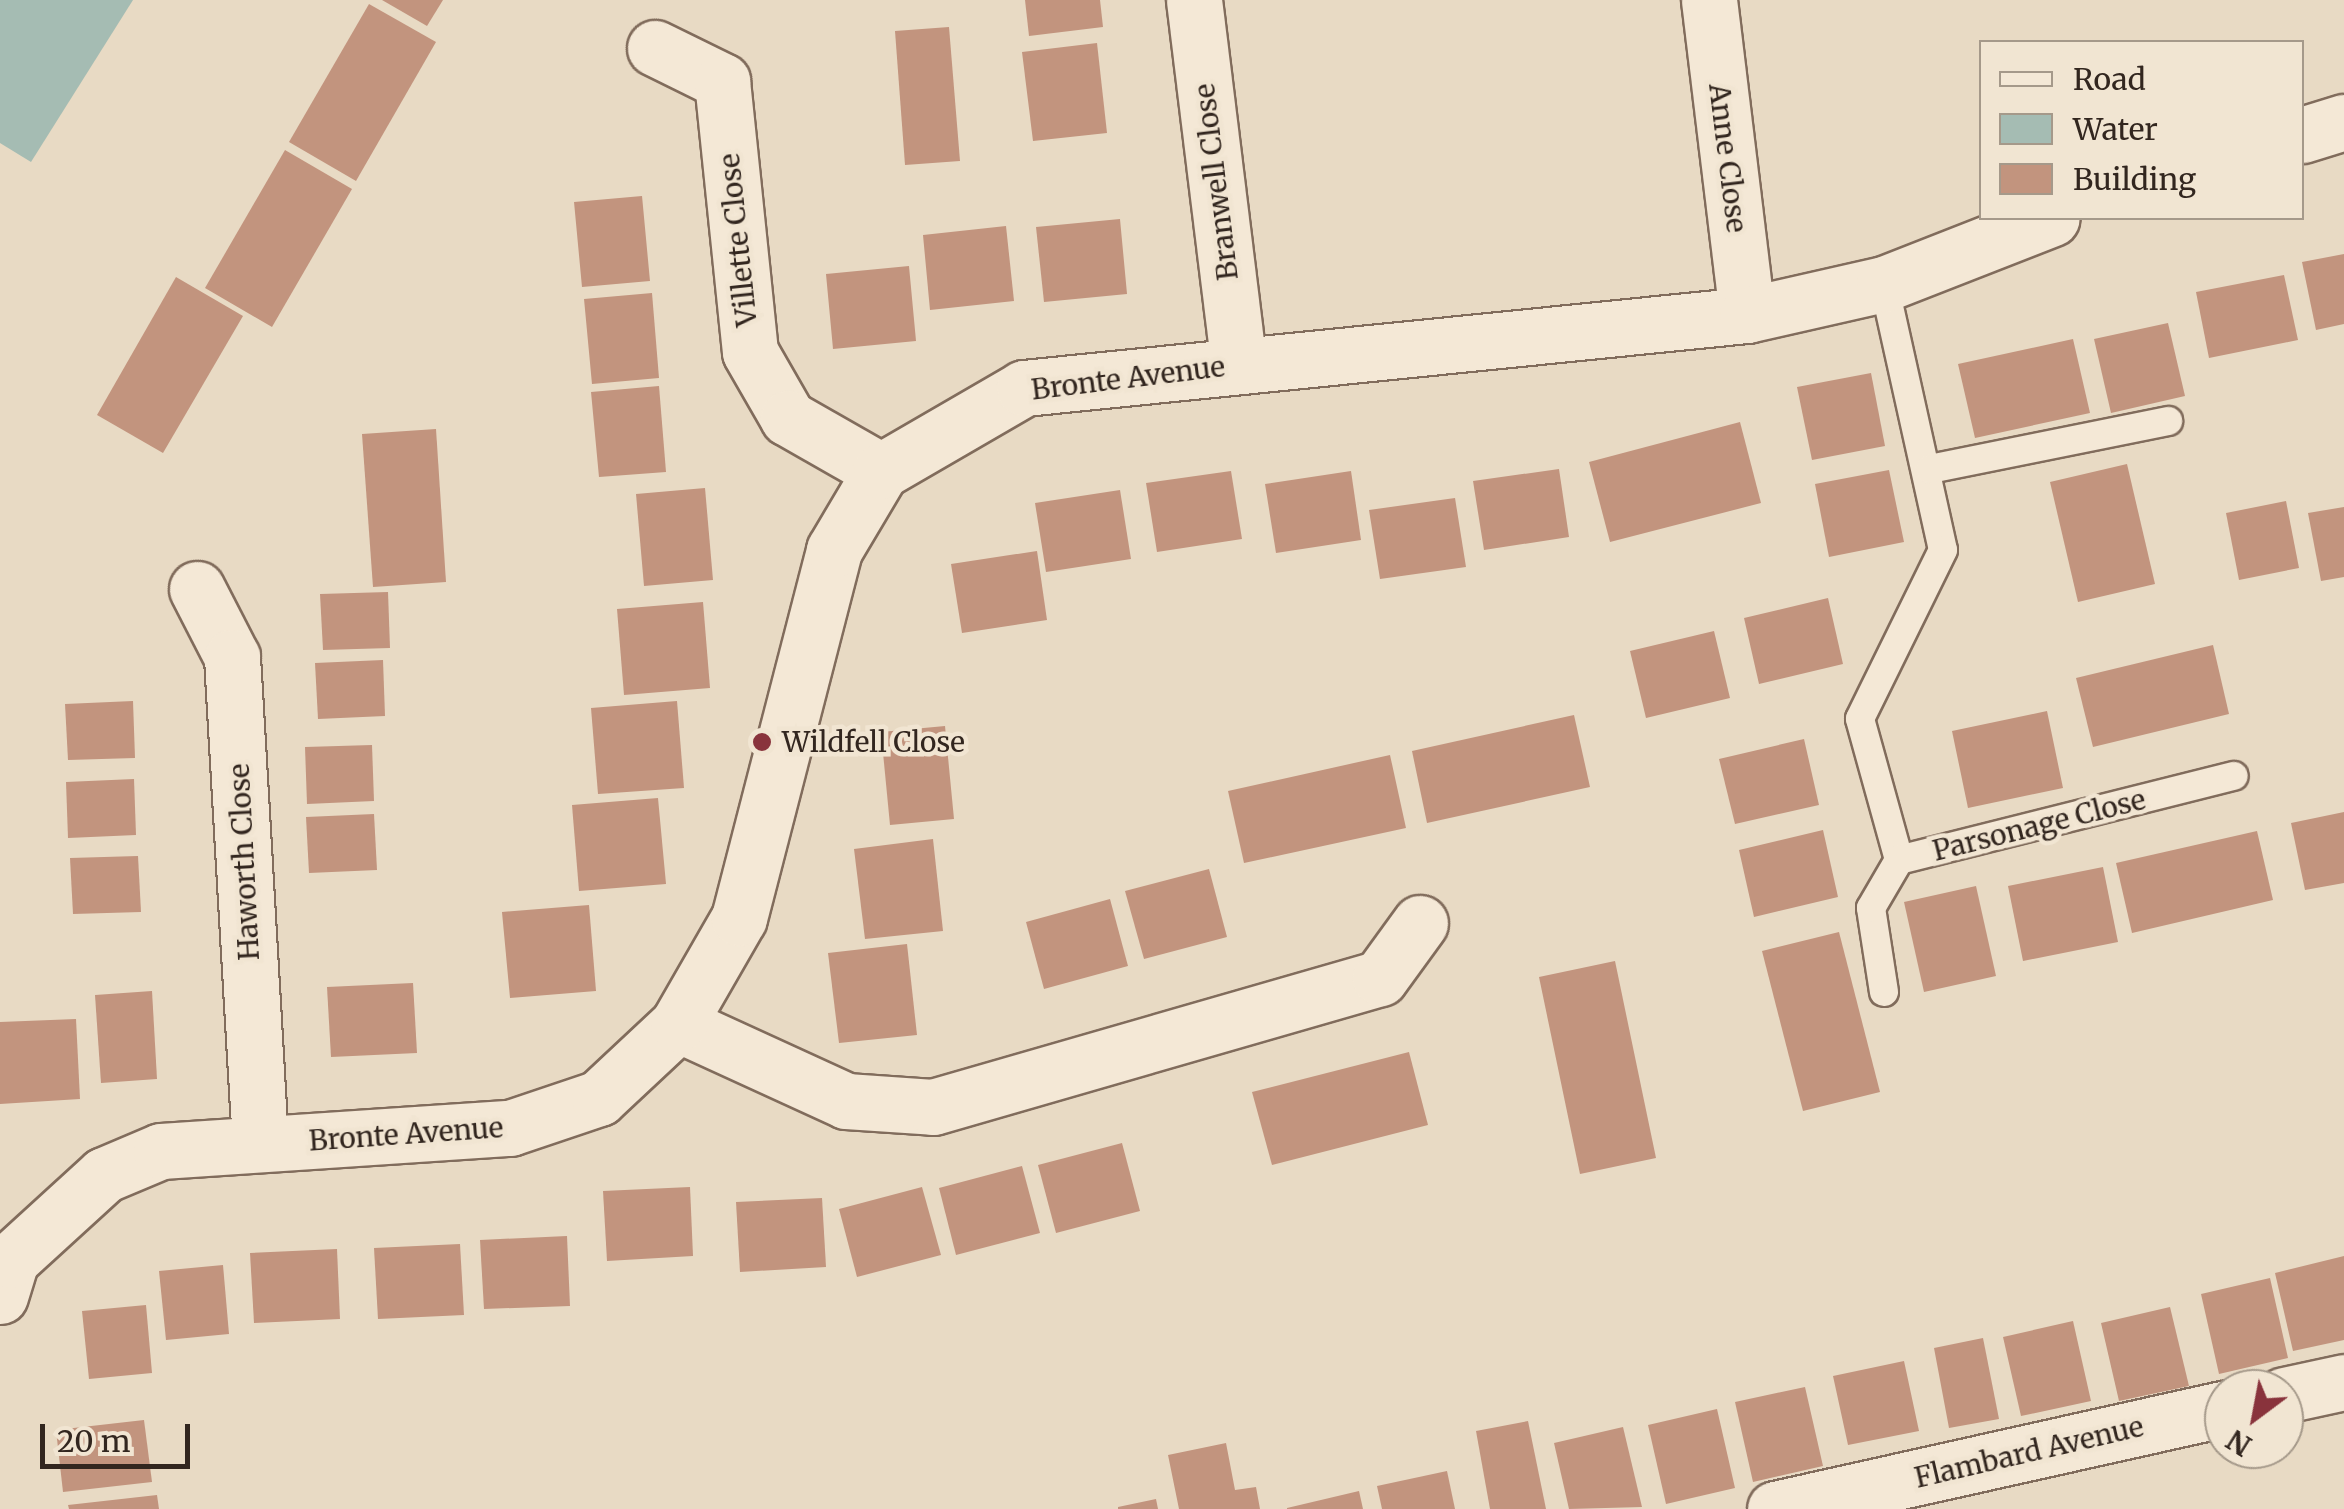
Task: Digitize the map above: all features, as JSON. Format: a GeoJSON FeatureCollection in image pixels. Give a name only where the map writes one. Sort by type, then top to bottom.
{"type":"FeatureCollection","features":[{"type":"Feature","properties":{"kind":"street","name":"Branwell Close"},"geometry":{"type":"LineString","coordinates":[[1194,0],[1239,364]]}},
{"type":"Feature","properties":{"kind":"street","name":"Anne Close"},"geometry":{"type":"LineString","coordinates":[[1709,0],[1747,315]]}},
{"type":"Feature","properties":{"kind":"street","name":"Villette Close"},"geometry":{"type":"LineString","coordinates":[[655,48],[722,82],[750,352],[788,418],[881,470]]}},
{"type":"Feature","properties":{"kind":"street"},"geometry":{"type":"LineString","coordinates":[[2304,134],[2344,122]]}},
{"type":"Feature","properties":{"kind":"street","name":"Bronte Avenue"},"geometry":{"type":"LineString","coordinates":[[5,1278],[104,1176],[161,1151],[510,1128],[599,1098],[678,1024],[740,918],[834,550],[881,470],[1024,388],[1747,315],[1884,284],[2047,220]]}},
{"type":"Feature","properties":{"kind":"street","name":"Haworth Close"},"geometry":{"type":"LineString","coordinates":[[197,589],[232,658],[260,1142]]}},
{"type":"Feature","properties":{"kind":"street"},"geometry":{"type":"LineString","coordinates":[[678,1024],[846,1100],[934,1106],[1380,978],[1420,923]]}},
{"type":"Feature","properties":{"kind":"street"},"geometry":{"type":"LineString","coordinates":[[2304,1391],[2344,1382]]}},
{"type":"Feature","properties":{"kind":"street","name":"Flambard Avenue"},"geometry":{"type":"LineString","coordinates":[[1775,1509],[2204,1413]]}},
{"type":"Feature","properties":{"kind":"lane","name":"Parsonage Close"},"geometry":{"type":"LineString","coordinates":[[1884,284],[1930,469],[1943,550],[1860,720],[1899,860],[2234,776]]}},
{"type":"Feature","properties":{"kind":"lane"},"geometry":{"type":"LineString","coordinates":[[1930,469],[2168,421]]}},
{"type":"Feature","properties":{"kind":"lane"},"geometry":{"type":"LineString","coordinates":[[1884,992],[1871,908],[1899,860]]}},
{"type":"Feature","properties":{"kind":"water"},"geometry":{"type":"Polygon","coordinates":[[[0,0],[133,0],[31,162],[0,143],[0,0]]]}},
{"type":"Feature","properties":{"kind":"building"},"geometry":{"type":"Polygon","coordinates":[[[382,0],[443,0],[427,26],[382,0]]]}},
{"type":"Feature","properties":{"kind":"building"},"geometry":{"type":"Polygon","coordinates":[[[1025,0],[1100,0],[1103,27],[1029,36],[1025,0]]]}},
{"type":"Feature","properties":{"kind":"building"},"geometry":{"type":"Polygon","coordinates":[[[369,4],[436,42],[356,181],[289,142],[369,4]]]}},
{"type":"Feature","properties":{"kind":"building"},"geometry":{"type":"Polygon","coordinates":[[[949,27],[960,161],[905,165],[895,31],[949,27]]]}},
{"type":"Feature","properties":{"kind":"building"},"geometry":{"type":"Polygon","coordinates":[[[1097,43],[1107,133],[1033,141],[1022,52],[1097,43]]]}},
{"type":"Feature","properties":{"kind":"building"},"geometry":{"type":"Polygon","coordinates":[[[285,150],[352,189],[272,327],[205,288],[285,150]]]}},
{"type":"Feature","properties":{"kind":"building"},"geometry":{"type":"Polygon","coordinates":[[[642,196],[650,281],[582,287],[574,202],[642,196]]]}},
{"type":"Feature","properties":{"kind":"building"},"geometry":{"type":"Polygon","coordinates":[[[1120,219],[1127,294],[1044,302],[1036,227],[1120,219]]]}},
{"type":"Feature","properties":{"kind":"building"},"geometry":{"type":"Polygon","coordinates":[[[1006,226],[1014,301],[930,310],[923,235],[1006,226]]]}},
{"type":"Feature","properties":{"kind":"building"},"geometry":{"type":"Polygon","coordinates":[[[2344,254],[2344,324],[2316,330],[2302,262],[2344,254]]]}},
{"type":"Feature","properties":{"kind":"building"},"geometry":{"type":"Polygon","coordinates":[[[909,266],[916,341],[833,349],[826,274],[909,266]]]}},
{"type":"Feature","properties":{"kind":"building"},"geometry":{"type":"Polygon","coordinates":[[[2284,275],[2298,340],[2209,358],[2196,292],[2284,275]]]}},
{"type":"Feature","properties":{"kind":"building"},"geometry":{"type":"Polygon","coordinates":[[[176,277],[243,316],[163,453],[97,415],[176,277]]]}},
{"type":"Feature","properties":{"kind":"building"},"geometry":{"type":"Polygon","coordinates":[[[652,293],[659,378],[592,384],[584,299],[652,293]]]}},
{"type":"Feature","properties":{"kind":"building"},"geometry":{"type":"Polygon","coordinates":[[[2168,323],[2185,396],[2111,413],[2094,339],[2168,323]]]}},
{"type":"Feature","properties":{"kind":"building"},"geometry":{"type":"Polygon","coordinates":[[[2073,339],[2090,413],[1975,438],[1958,364],[2073,339]]]}},
{"type":"Feature","properties":{"kind":"building"},"geometry":{"type":"Polygon","coordinates":[[[1871,373],[1885,446],[1812,460],[1797,387],[1871,373]]]}},
{"type":"Feature","properties":{"kind":"building"},"geometry":{"type":"Polygon","coordinates":[[[659,386],[666,472],[599,477],[591,392],[659,386]]]}},
{"type":"Feature","properties":{"kind":"building"},"geometry":{"type":"Polygon","coordinates":[[[1740,422],[1761,503],[1610,542],[1589,462],[1740,422]]]}},
{"type":"Feature","properties":{"kind":"building"},"geometry":{"type":"Polygon","coordinates":[[[436,429],[446,582],[373,587],[362,434],[436,429]]]}},
{"type":"Feature","properties":{"kind":"building"},"geometry":{"type":"Polygon","coordinates":[[[2127,464],[2155,584],[2078,602],[2050,482],[2127,464]]]}},
{"type":"Feature","properties":{"kind":"building"},"geometry":{"type":"Polygon","coordinates":[[[1559,469],[1569,537],[1484,550],[1473,481],[1559,469]]]}},
{"type":"Feature","properties":{"kind":"building"},"geometry":{"type":"Polygon","coordinates":[[[1889,470],[1904,542],[1829,557],[1815,484],[1889,470]]]}},
{"type":"Feature","properties":{"kind":"building"},"geometry":{"type":"Polygon","coordinates":[[[1231,471],[1242,539],[1157,552],[1146,483],[1231,471]]]}},
{"type":"Feature","properties":{"kind":"building"},"geometry":{"type":"Polygon","coordinates":[[[1351,471],[1361,540],[1276,553],[1265,484],[1351,471]]]}},
{"type":"Feature","properties":{"kind":"building"},"geometry":{"type":"Polygon","coordinates":[[[705,488],[713,580],[644,586],[636,494],[705,488]]]}},
{"type":"Feature","properties":{"kind":"building"},"geometry":{"type":"Polygon","coordinates":[[[1120,490],[1131,559],[1046,572],[1035,503],[1120,490]]]}},
{"type":"Feature","properties":{"kind":"building"},"geometry":{"type":"Polygon","coordinates":[[[1455,498],[1466,567],[1380,579],[1369,510],[1455,498]]]}},
{"type":"Feature","properties":{"kind":"building"},"geometry":{"type":"Polygon","coordinates":[[[2286,501],[2299,568],[2239,580],[2226,513],[2286,501]]]}},
{"type":"Feature","properties":{"kind":"building"},"geometry":{"type":"Polygon","coordinates":[[[2344,507],[2344,577],[2321,581],[2308,513],[2344,507]]]}},
{"type":"Feature","properties":{"kind":"building"},"geometry":{"type":"Polygon","coordinates":[[[1037,551],[1047,620],[962,633],[951,564],[1037,551]]]}},
{"type":"Feature","properties":{"kind":"building"},"geometry":{"type":"Polygon","coordinates":[[[388,592],[390,648],[323,650],[320,594],[388,592]]]}},
{"type":"Feature","properties":{"kind":"building"},"geometry":{"type":"Polygon","coordinates":[[[1828,598],[1843,664],[1759,684],[1744,618],[1828,598]]]}},
{"type":"Feature","properties":{"kind":"building"},"geometry":{"type":"Polygon","coordinates":[[[703,602],[710,688],[624,695],[617,609],[703,602]]]}},
{"type":"Feature","properties":{"kind":"building"},"geometry":{"type":"Polygon","coordinates":[[[1714,631],[1730,698],[1646,718],[1630,651],[1714,631]]]}},
{"type":"Feature","properties":{"kind":"building"},"geometry":{"type":"Polygon","coordinates":[[[2213,645],[2229,714],[2093,747],[2076,678],[2213,645]]]}},
{"type":"Feature","properties":{"kind":"building"},"geometry":{"type":"Polygon","coordinates":[[[383,660],[385,716],[318,719],[315,663],[383,660]]]}},
{"type":"Feature","properties":{"kind":"building"},"geometry":{"type":"Polygon","coordinates":[[[133,701],[135,758],[68,760],[65,704],[133,701]]]}},
{"type":"Feature","properties":{"kind":"building"},"geometry":{"type":"Polygon","coordinates":[[[677,701],[684,788],[598,794],[591,708],[677,701]]]}},
{"type":"Feature","properties":{"kind":"building"},"geometry":{"type":"Polygon","coordinates":[[[2047,711],[2063,788],[1968,808],[1952,731],[2047,711]]]}},
{"type":"Feature","properties":{"kind":"building"},"geometry":{"type":"Polygon","coordinates":[[[1574,715],[1590,787],[1427,823],[1412,751],[1574,715]]]}},
{"type":"Feature","properties":{"kind":"building"},"geometry":{"type":"Polygon","coordinates":[[[945,726],[954,819],[890,825],[881,732],[945,726]]]}},
{"type":"Feature","properties":{"kind":"building"},"geometry":{"type":"Polygon","coordinates":[[[1804,739],[1819,805],[1735,824],[1719,759],[1804,739]]]}},
{"type":"Feature","properties":{"kind":"building"},"geometry":{"type":"Polygon","coordinates":[[[372,745],[374,801],[307,804],[305,747],[372,745]]]}},
{"type":"Feature","properties":{"kind":"building"},"geometry":{"type":"Polygon","coordinates":[[[1390,755],[1406,828],[1244,863],[1228,791],[1390,755]]]}},
{"type":"Feature","properties":{"kind":"building"},"geometry":{"type":"Polygon","coordinates":[[[134,779],[136,835],[68,838],[66,782],[134,779]]]}},
{"type":"Feature","properties":{"kind":"building"},"geometry":{"type":"Polygon","coordinates":[[[658,798],[666,884],[579,891],[572,805],[658,798]]]}},
{"type":"Feature","properties":{"kind":"building"},"geometry":{"type":"Polygon","coordinates":[[[2344,812],[2344,883],[2305,890],[2291,823],[2344,812]]]}},
{"type":"Feature","properties":{"kind":"building"},"geometry":{"type":"Polygon","coordinates":[[[374,814],[377,870],[309,873],[306,817],[374,814]]]}},
{"type":"Feature","properties":{"kind":"building"},"geometry":{"type":"Polygon","coordinates":[[[1823,830],[1838,897],[1754,917],[1739,850],[1823,830]]]}},
{"type":"Feature","properties":{"kind":"building"},"geometry":{"type":"Polygon","coordinates":[[[2257,831],[2273,900],[2132,933],[2116,863],[2257,831]]]}},
{"type":"Feature","properties":{"kind":"building"},"geometry":{"type":"Polygon","coordinates":[[[933,839],[943,931],[865,939],[854,849],[933,839]]]}},
{"type":"Feature","properties":{"kind":"building"},"geometry":{"type":"Polygon","coordinates":[[[138,856],[141,912],[73,914],[70,858],[138,856]]]}},
{"type":"Feature","properties":{"kind":"building"},"geometry":{"type":"Polygon","coordinates":[[[2103,867],[2118,942],[2023,961],[2008,886],[2103,867]]]}},
{"type":"Feature","properties":{"kind":"building"},"geometry":{"type":"Polygon","coordinates":[[[1209,869],[1227,937],[1144,959],[1125,891],[1209,869]]]}},
{"type":"Feature","properties":{"kind":"building"},"geometry":{"type":"Polygon","coordinates":[[[1976,886],[1996,976],[1924,992],[1904,902],[1976,886]]]}},
{"type":"Feature","properties":{"kind":"building"},"geometry":{"type":"Polygon","coordinates":[[[1110,899],[1128,966],[1044,989],[1026,922],[1110,899]]]}},
{"type":"Feature","properties":{"kind":"building"},"geometry":{"type":"Polygon","coordinates":[[[589,905],[596,991],[510,998],[502,912],[589,905]]]}},
{"type":"Feature","properties":{"kind":"building"},"geometry":{"type":"Polygon","coordinates":[[[1839,932],[1880,1092],[1803,1111],[1762,951],[1839,932]]]}},
{"type":"Feature","properties":{"kind":"building"},"geometry":{"type":"Polygon","coordinates":[[[907,944],[917,1035],[839,1043],[828,953],[907,944]]]}},
{"type":"Feature","properties":{"kind":"building"},"geometry":{"type":"Polygon","coordinates":[[[1615,961],[1656,1158],[1580,1174],[1539,977],[1615,961]]]}},
{"type":"Feature","properties":{"kind":"building"},"geometry":{"type":"Polygon","coordinates":[[[413,983],[417,1053],[331,1057],[327,987],[413,983]]]}},
{"type":"Feature","properties":{"kind":"building"},"geometry":{"type":"Polygon","coordinates":[[[152,991],[157,1079],[101,1083],[95,995],[152,991]]]}},
{"type":"Feature","properties":{"kind":"building"},"geometry":{"type":"Polygon","coordinates":[[[76,1019],[80,1099],[0,1104],[0,1022],[76,1019]]]}},
{"type":"Feature","properties":{"kind":"building"},"geometry":{"type":"Polygon","coordinates":[[[1409,1052],[1428,1125],[1272,1165],[1252,1092],[1409,1052]]]}},
{"type":"Feature","properties":{"kind":"building"},"geometry":{"type":"Polygon","coordinates":[[[1122,1143],[1140,1211],[1056,1233],[1038,1165],[1122,1143]]]}},
{"type":"Feature","properties":{"kind":"building"},"geometry":{"type":"Polygon","coordinates":[[[1022,1166],[1040,1233],[956,1255],[939,1188],[1022,1166]]]}},
{"type":"Feature","properties":{"kind":"building"},"geometry":{"type":"Polygon","coordinates":[[[690,1187],[693,1256],[607,1261],[603,1191],[690,1187]]]}},
{"type":"Feature","properties":{"kind":"building"},"geometry":{"type":"Polygon","coordinates":[[[922,1187],[941,1255],[857,1277],[839,1209],[922,1187]]]}},
{"type":"Feature","properties":{"kind":"building"},"geometry":{"type":"Polygon","coordinates":[[[822,1198],[826,1267],[740,1272],[736,1202],[822,1198]]]}},
{"type":"Feature","properties":{"kind":"building"},"geometry":{"type":"Polygon","coordinates":[[[567,1236],[570,1306],[484,1309],[480,1240],[567,1236]]]}},
{"type":"Feature","properties":{"kind":"building"},"geometry":{"type":"Polygon","coordinates":[[[460,1244],[464,1315],[378,1319],[374,1248],[460,1244]]]}},
{"type":"Feature","properties":{"kind":"building"},"geometry":{"type":"Polygon","coordinates":[[[337,1249],[340,1319],[254,1323],[250,1253],[337,1249]]]}},
{"type":"Feature","properties":{"kind":"building"},"geometry":{"type":"Polygon","coordinates":[[[2344,1256],[2344,1340],[2293,1351],[2275,1273],[2344,1256]]]}},
{"type":"Feature","properties":{"kind":"building"},"geometry":{"type":"Polygon","coordinates":[[[223,1265],[229,1334],[166,1340],[159,1271],[223,1265]]]}},
{"type":"Feature","properties":{"kind":"building"},"geometry":{"type":"Polygon","coordinates":[[[2270,1278],[2288,1358],[2241,1369],[2218,1369],[2201,1294],[2270,1278]]]}},
{"type":"Feature","properties":{"kind":"building"},"geometry":{"type":"Polygon","coordinates":[[[146,1305],[152,1373],[89,1379],[82,1311],[146,1305]]]}},
{"type":"Feature","properties":{"kind":"building"},"geometry":{"type":"Polygon","coordinates":[[[2170,1307],[2189,1386],[2119,1401],[2101,1323],[2170,1307]]]}},
{"type":"Feature","properties":{"kind":"building"},"geometry":{"type":"Polygon","coordinates":[[[2073,1321],[2091,1401],[2021,1416],[2003,1337],[2073,1321]]]}},
{"type":"Feature","properties":{"kind":"building"},"geometry":{"type":"Polygon","coordinates":[[[1983,1338],[1999,1419],[1949,1428],[1934,1348],[1983,1338]]]}},
{"type":"Feature","properties":{"kind":"building"},"geometry":{"type":"Polygon","coordinates":[[[1904,1361],[1919,1431],[1848,1445],[1833,1376],[1904,1361]]]}},
{"type":"Feature","properties":{"kind":"building"},"geometry":{"type":"Polygon","coordinates":[[[1805,1387],[1823,1466],[1753,1482],[1735,1402],[1805,1387]]]}},
{"type":"Feature","properties":{"kind":"building"},"geometry":{"type":"Polygon","coordinates":[[[1717,1409],[1735,1488],[1666,1504],[1648,1425],[1717,1409]]]}},
{"type":"Feature","properties":{"kind":"building"},"geometry":{"type":"Polygon","coordinates":[[[144,1420],[152,1482],[63,1492],[56,1430],[144,1420]]]}},
{"type":"Feature","properties":{"kind":"building"},"geometry":{"type":"Polygon","coordinates":[[[1528,1421],[1546,1509],[1490,1509],[1476,1431],[1528,1421]]]}},
{"type":"Feature","properties":{"kind":"building"},"geometry":{"type":"Polygon","coordinates":[[[1623,1427],[1642,1507],[1569,1509],[1554,1443],[1623,1427]]]}},
{"type":"Feature","properties":{"kind":"building"},"geometry":{"type":"Polygon","coordinates":[[[1226,1443],[1235,1490],[1256,1487],[1260,1509],[1179,1509],[1168,1455],[1226,1443]]]}},
{"type":"Feature","properties":{"kind":"building"},"geometry":{"type":"Polygon","coordinates":[[[1447,1471],[1455,1509],[1382,1509],[1377,1486],[1447,1471]]]}},
{"type":"Feature","properties":{"kind":"building"},"geometry":{"type":"Polygon","coordinates":[[[1359,1491],[1363,1509],[1287,1509],[1287,1508],[1359,1491]]]}},
{"type":"Feature","properties":{"kind":"building"},"geometry":{"type":"Polygon","coordinates":[[[157,1495],[159,1509],[69,1509],[68,1505],[157,1495]]]}},
{"type":"Feature","properties":{"kind":"building"},"geometry":{"type":"Polygon","coordinates":[[[1156,1499],[1158,1509],[1118,1509],[1118,1507],[1156,1499]]]}},
{"type":"Feature","properties":{"kind":"place","name":"Wildfell Close"},"geometry":{"type":"Point","coordinates":[762,742]}}]}
